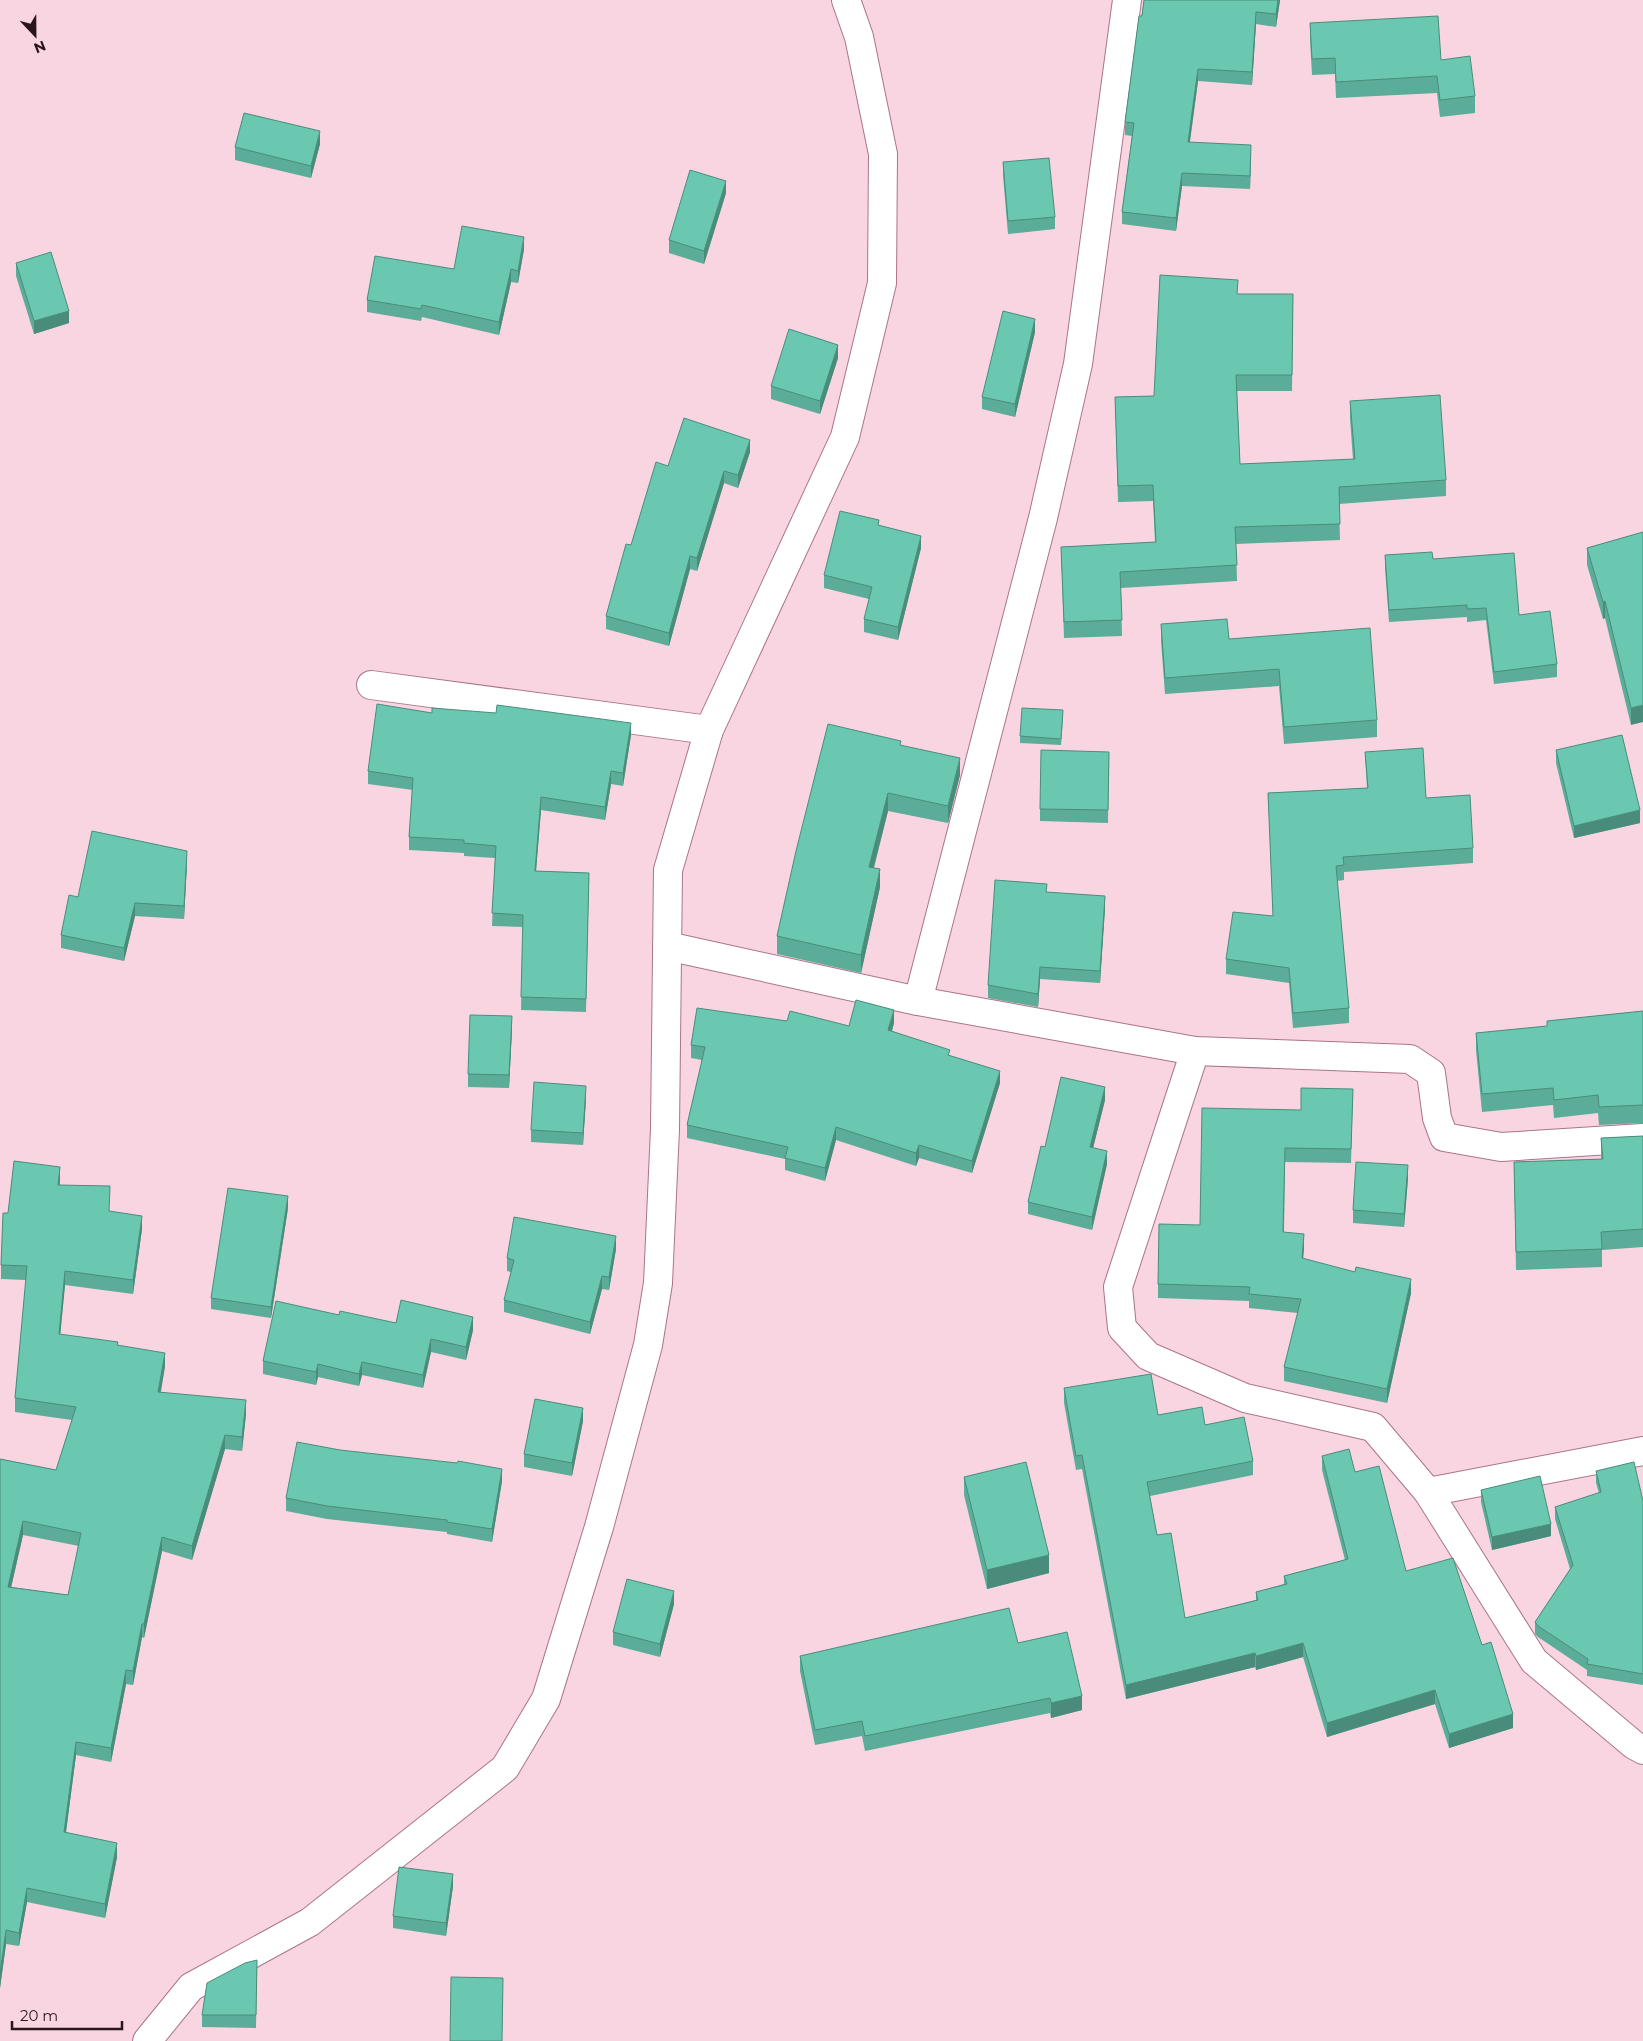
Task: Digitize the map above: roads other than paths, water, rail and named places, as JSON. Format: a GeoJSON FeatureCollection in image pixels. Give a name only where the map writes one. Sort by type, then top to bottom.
{"type":"FeatureCollection","features":[{"type":"Feature","properties":{"kind":"street"},"geometry":{"type":"LineString","coordinates":[[147,2041],[192,1987],[310,1922],[505,1768],[546,1699],[599,1527],[648,1345],[658,1283],[663,1201],[668,870],[709,730],[846,437],[882,283],[883,154],[859,37],[846,0]]}},
{"type":"Feature","properties":{"kind":"street"},"geometry":{"type":"LineString","coordinates":[[918,1000],[1041,528],[1078,364],[1127,0]]}},
{"type":"Feature","properties":{"kind":"street"},"geometry":{"type":"LineString","coordinates":[[370,685],[709,730]]}},
{"type":"Feature","properties":{"kind":"street"},"geometry":{"type":"LineString","coordinates":[[667,946],[918,1000],[1195,1051],[1410,1059],[1431,1072],[1436,1118],[1444,1137],[1501,1147],[1643,1138]]}},
{"type":"Feature","properties":{"kind":"street"},"geometry":{"type":"LineString","coordinates":[[1195,1051],[1118,1287],[1122,1328],[1148,1356],[1245,1398],[1373,1427],[1428,1492],[1534,1661],[1634,1745],[1643,1750]]}},
{"type":"Feature","properties":{"kind":"street"},"geometry":{"type":"LineString","coordinates":[[1428,1492],[1643,1451]]}}]}
